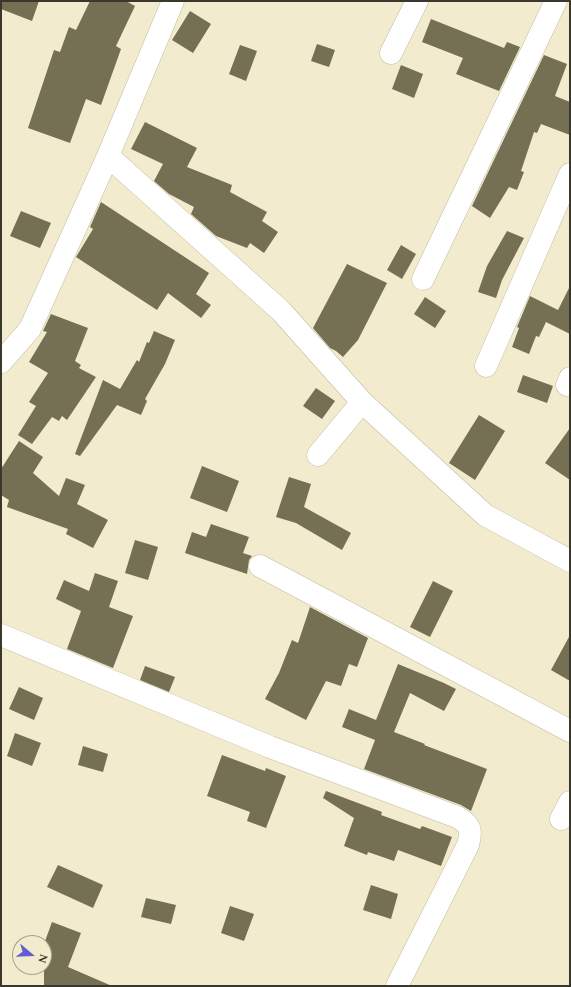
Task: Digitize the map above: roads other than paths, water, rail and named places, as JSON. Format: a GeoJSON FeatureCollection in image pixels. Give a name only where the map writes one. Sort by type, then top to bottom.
{"type":"FeatureCollection","features":[{"type":"Feature","properties":{"kind":"street"},"geometry":{"type":"LineString","coordinates":[[1,362],[30,329],[108,156],[173,1]]}},
{"type":"Feature","properties":{"kind":"street"},"geometry":{"type":"LineString","coordinates":[[391,53],[417,1]]}},
{"type":"Feature","properties":{"kind":"street"},"geometry":{"type":"LineString","coordinates":[[423,279],[556,1]]}},
{"type":"Feature","properties":{"kind":"street"},"geometry":{"type":"LineString","coordinates":[[108,156],[281,311],[362,402],[485,515],[570,561]]}},
{"type":"Feature","properties":{"kind":"street"},"geometry":{"type":"LineString","coordinates":[[486,366],[570,174]]}},
{"type":"Feature","properties":{"kind":"street"},"geometry":{"type":"LineString","coordinates":[[318,455],[362,402]]}},
{"type":"Feature","properties":{"kind":"street"},"geometry":{"type":"LineString","coordinates":[[260,566],[570,731]]}},
{"type":"Feature","properties":{"kind":"street"},"geometry":{"type":"LineString","coordinates":[[1,635],[270,747],[457,817],[464,822],[469,827],[470,831],[468,845],[397,986]]}}]}
